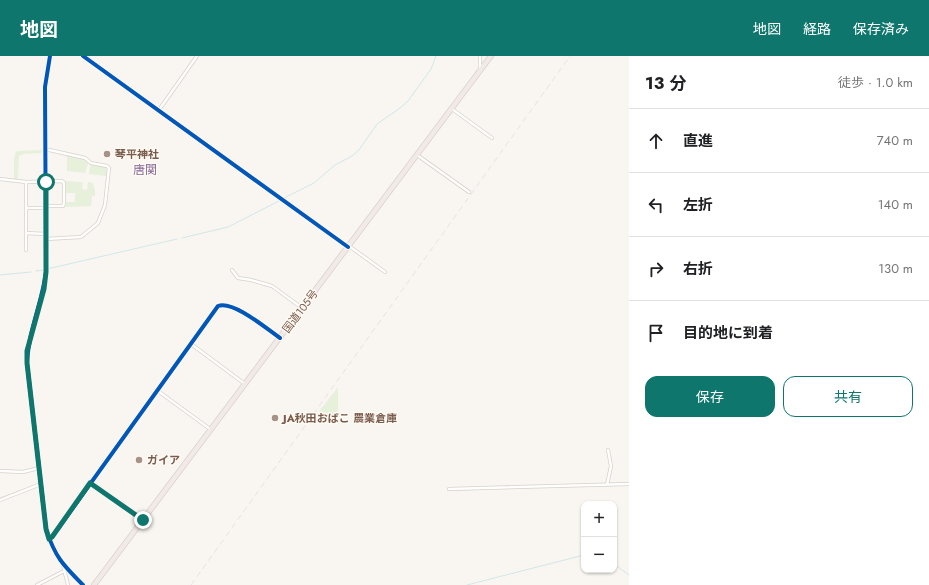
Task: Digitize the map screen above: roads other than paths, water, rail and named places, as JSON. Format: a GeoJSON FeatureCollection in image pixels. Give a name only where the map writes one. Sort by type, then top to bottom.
{"type":"FeatureCollection","features":[{"type":"Feature","properties":{"kind":"highway","name":"国道105号"},"geometry":{"type":"LineString","coordinates":[[94,585],[491,56]]}},
{"type":"Feature","properties":{"kind":"street"},"geometry":{"type":"LineString","coordinates":[[50,56],[45,87],[46,269],[44,289],[27,351],[28,378],[46,529],[54,550],[63,564],[83,585]]}},
{"type":"Feature","properties":{"kind":"street"},"geometry":{"type":"LineString","coordinates":[[83,56],[385,272]]}},
{"type":"Feature","properties":{"kind":"street"},"geometry":{"type":"LineString","coordinates":[[158,110],[197,56]]}},
{"type":"Feature","properties":{"kind":"street"},"geometry":{"type":"LineString","coordinates":[[480,56],[480,71]]}},
{"type":"Feature","properties":{"kind":"street"},"geometry":{"type":"LineString","coordinates":[[452,109],[492,138]]}},
{"type":"Feature","properties":{"kind":"street"},"geometry":{"type":"LineString","coordinates":[[45,149],[85,158],[91,163],[107,166],[109,168],[105,205],[98,223],[81,237],[46,239]]}},
{"type":"Feature","properties":{"kind":"street"},"geometry":{"type":"LineString","coordinates":[[417,154],[469,192]]}},
{"type":"Feature","properties":{"kind":"street"},"geometry":{"type":"LineString","coordinates":[[0,180],[64,183],[63,206],[26,208]]}},
{"type":"Feature","properties":{"kind":"street"},"geometry":{"type":"LineString","coordinates":[[26,182],[26,250]]}},
{"type":"Feature","properties":{"kind":"street"},"geometry":{"type":"LineString","coordinates":[[26,233],[46,234]]}},
{"type":"Feature","properties":{"kind":"street"},"geometry":{"type":"LineString","coordinates":[[232,270],[238,278],[256,281],[272,286],[302,308]]}},
{"type":"Feature","properties":{"kind":"street"},"geometry":{"type":"LineString","coordinates":[[49,539],[52,537],[158,391],[218,306],[221,305],[242,311],[280,338]]}},
{"type":"Feature","properties":{"kind":"street"},"geometry":{"type":"LineString","coordinates":[[191,344],[246,384]]}},
{"type":"Feature","properties":{"kind":"street"},"geometry":{"type":"LineString","coordinates":[[158,391],[211,429]]}},
{"type":"Feature","properties":{"kind":"street"},"geometry":{"type":"LineString","coordinates":[[607,485],[611,466],[608,450]]}},
{"type":"Feature","properties":{"kind":"street"},"geometry":{"type":"LineString","coordinates":[[0,470],[23,472],[39,468]]}},
{"type":"Feature","properties":{"kind":"street"},"geometry":{"type":"LineString","coordinates":[[90,483],[143,520]]}},
{"type":"Feature","properties":{"kind":"street"},"geometry":{"type":"LineString","coordinates":[[0,500],[41,484]]}},
{"type":"Feature","properties":{"kind":"street"},"geometry":{"type":"LineString","coordinates":[[450,489],[629,484]]}},
{"type":"Feature","properties":{"kind":"street"},"geometry":{"type":"LineString","coordinates":[[63,564],[68,585]]}},
{"type":"Feature","properties":{"kind":"street"},"geometry":{"type":"LineString","coordinates":[[37,585],[64,571]]}},
{"type":"Feature","properties":{"kind":"waterway"},"geometry":{"type":"LineString","coordinates":[[284,198],[314,183],[335,165],[352,156],[359,150],[377,124],[408,101],[431,69],[436,56]]}},
{"type":"Feature","properties":{"kind":"waterway"},"geometry":{"type":"LineString","coordinates":[[182,238],[228,227],[281,200]]}},
{"type":"Feature","properties":{"kind":"waterway"},"geometry":{"type":"LineString","coordinates":[[47,269],[177,239]]}},
{"type":"Feature","properties":{"kind":"waterway"},"geometry":{"type":"LineString","coordinates":[[36,271],[44,270]]}},
{"type":"Feature","properties":{"kind":"waterway"},"geometry":{"type":"LineString","coordinates":[[0,275],[31,272]]}},
{"type":"Feature","properties":{"kind":"waterway"},"geometry":{"type":"LineString","coordinates":[[467,585],[581,556]]}},
{"type":"Feature","properties":{"kind":"waterway"},"geometry":{"type":"LineString","coordinates":[[617,566],[629,575]]}},
{"type":"Feature","properties":{"kind":"railway"},"geometry":{"type":"LineString","coordinates":[[191,585],[570,56]]}},
{"type":"Feature","properties":{"kind":"place","name":"琴平神社"},"geometry":{"type":"Point","coordinates":[107,154]}},
{"type":"Feature","properties":{"kind":"place","name":"JA秋田おばこ 農業倉庫"},"geometry":{"type":"Point","coordinates":[275,418]}},
{"type":"Feature","properties":{"kind":"place","name":"ガイア"},"geometry":{"type":"Point","coordinates":[139,460]}},
{"type":"Feature","properties":{"kind":"district","name":"唐関"},"geometry":{"type":"Point","coordinates":[145,170]}}]}
